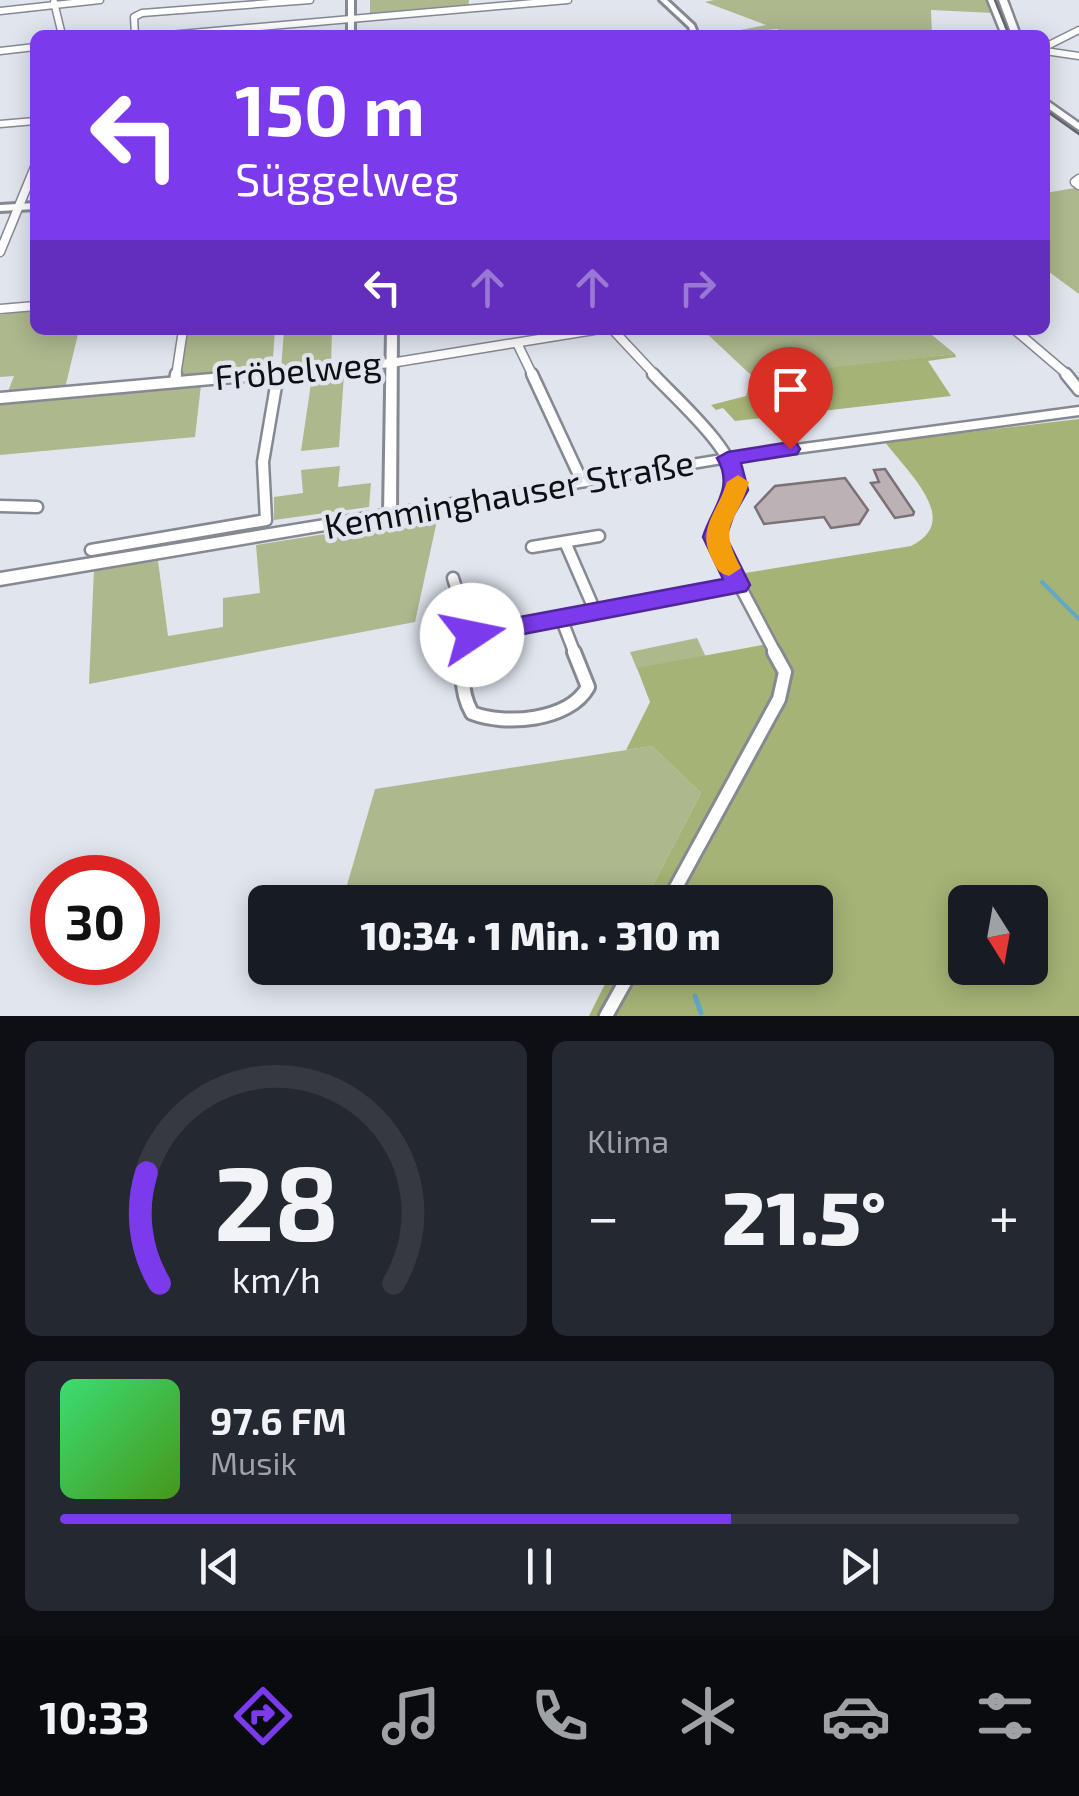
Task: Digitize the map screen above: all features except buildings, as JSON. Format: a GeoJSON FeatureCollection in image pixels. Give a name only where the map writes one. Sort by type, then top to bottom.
{"type":"FeatureCollection","features":[{"type":"Feature","properties":{"kind":"main road"},"geometry":{"type":"LineString","coordinates":[[992,0],[1004,30]]}},
{"type":"Feature","properties":{"kind":"main road"},"geometry":{"type":"LineString","coordinates":[[1002,0],[1014,30]]}},
{"type":"Feature","properties":{"kind":"main road"},"geometry":{"type":"LineString","coordinates":[[1050,106],[1079,127]]}},
{"type":"Feature","properties":{"kind":"main road"},"geometry":{"type":"LineString","coordinates":[[1050,116],[1079,136]]}},
{"type":"Feature","properties":{"kind":"main road","name":"Kemminghauser Straße"},"geometry":{"type":"LineString","coordinates":[[0,580],[728,458],[1079,411]]}},
{"type":"Feature","properties":{"kind":"street"},"geometry":{"type":"LineString","coordinates":[[0,11],[54,2],[100,0]]}},
{"type":"Feature","properties":{"kind":"street"},"geometry":{"type":"LineString","coordinates":[[134,30],[134,17],[310,0]]}},
{"type":"Feature","properties":{"kind":"street"},"geometry":{"type":"LineString","coordinates":[[350,30],[351,0]]}},
{"type":"Feature","properties":{"kind":"street"},"geometry":{"type":"LineString","coordinates":[[233,30],[568,0]]}},
{"type":"Feature","properties":{"kind":"street"},"geometry":{"type":"LineString","coordinates":[[664,0],[693,30]]}},
{"type":"Feature","properties":{"kind":"street"},"geometry":{"type":"LineString","coordinates":[[54,2],[61,30]]}},
{"type":"Feature","properties":{"kind":"street"},"geometry":{"type":"LineString","coordinates":[[1050,48],[1079,30]]}},
{"type":"Feature","properties":{"kind":"street"},"geometry":{"type":"LineString","coordinates":[[0,51],[30,48]]}},
{"type":"Feature","properties":{"kind":"street"},"geometry":{"type":"LineString","coordinates":[[1050,48],[1079,56]]}},
{"type":"Feature","properties":{"kind":"street"},"geometry":{"type":"LineString","coordinates":[[0,124],[30,121]]}},
{"type":"Feature","properties":{"kind":"street"},"geometry":{"type":"LineString","coordinates":[[0,252],[30,180]]}},
{"type":"Feature","properties":{"kind":"street"},"geometry":{"type":"LineString","coordinates":[[0,208],[30,206]]}},
{"type":"Feature","properties":{"kind":"street"},"geometry":{"type":"LineString","coordinates":[[0,309],[30,306]]}},
{"type":"Feature","properties":{"kind":"street"},"geometry":{"type":"LineString","coordinates":[[174,382],[182,335]]}},
{"type":"Feature","properties":{"kind":"street"},"geometry":{"type":"LineString","coordinates":[[390,514],[392,335]]}},
{"type":"Feature","properties":{"kind":"street","name":"Fröbelweg"},"geometry":{"type":"LineString","coordinates":[[0,398],[391,363],[564,335]]}},
{"type":"Feature","properties":{"kind":"street"},"geometry":{"type":"LineString","coordinates":[[617,335],[735,470],[737,490],[714,537],[786,677],[779,698],[677,885]]}},
{"type":"Feature","properties":{"kind":"street"},"geometry":{"type":"LineString","coordinates":[[1021,335],[1074,379],[1079,390]]}},
{"type":"Feature","properties":{"kind":"street"},"geometry":{"type":"LineString","coordinates":[[516,343],[579,474]]}},
{"type":"Feature","properties":{"kind":"street"},"geometry":{"type":"LineString","coordinates":[[91,550],[266,520],[263,462],[278,374]]}},
{"type":"Feature","properties":{"kind":"street"},"geometry":{"type":"LineString","coordinates":[[0,506],[37,507]]}},
{"type":"Feature","properties":{"kind":"street"},"geometry":{"type":"LineString","coordinates":[[532,547],[599,536]]}},
{"type":"Feature","properties":{"kind":"street"},"geometry":{"type":"LineString","coordinates":[[565,542],[595,611]]}},
{"type":"Feature","properties":{"kind":"street"},"geometry":{"type":"LineString","coordinates":[[453,578],[472,635],[464,656],[465,700],[472,712],[496,720],[565,710],[580,703],[588,687],[561,618]]}},
{"type":"Feature","properties":{"kind":"street"},"geometry":{"type":"LineString","coordinates":[[472,635],[738,585]]}},
{"type":"Feature","properties":{"kind":"street"},"geometry":{"type":"LineString","coordinates":[[459,596],[475,594]]}},
{"type":"Feature","properties":{"kind":"street"},"geometry":{"type":"LineString","coordinates":[[606,1016],[623,985]]}},
{"type":"Feature","properties":{"kind":"green space"},"geometry":{"type":"Polygon","coordinates":[[[370,0],[469,0],[468,9],[370,17],[370,0]]]}},
{"type":"Feature","properties":{"kind":"green space"},"geometry":{"type":"Polygon","coordinates":[[[990,0],[994,13],[931,10],[932,30],[740,30],[766,25],[705,2],[990,0]]]}},
{"type":"Feature","properties":{"kind":"green space"},"geometry":{"type":"Polygon","coordinates":[[[1079,190],[1079,294],[1050,273],[1050,192],[1079,190]]]}},
{"type":"Feature","properties":{"kind":"green space"},"geometry":{"type":"Polygon","coordinates":[[[30,309],[30,335],[78,335],[65,388],[7,394],[14,376],[0,377],[0,315],[30,309]]]}},
{"type":"Feature","properties":{"kind":"green space"},"geometry":{"type":"Polygon","coordinates":[[[185,335],[275,335],[272,371],[175,379],[185,335]]]}},
{"type":"Feature","properties":{"kind":"green space"},"geometry":{"type":"Polygon","coordinates":[[[284,335],[332,335],[331,366],[281,370],[284,335]]]}},
{"type":"Feature","properties":{"kind":"green space"},"geometry":{"type":"Polygon","coordinates":[[[708,335],[932,335],[955,354],[868,364],[878,373],[846,379],[836,374],[839,367],[752,376],[708,335]]]}},
{"type":"Feature","properties":{"kind":"green space"},"geometry":{"type":"Polygon","coordinates":[[[955,354],[956,357],[928,361],[951,396],[735,421],[723,408],[716,410],[711,405],[746,396],[752,376],[955,354]]]}},
{"type":"Feature","properties":{"kind":"green space"},"geometry":{"type":"Polygon","coordinates":[[[344,374],[339,447],[301,451],[312,377],[344,374]]]}},
{"type":"Feature","properties":{"kind":"green space"},"geometry":{"type":"Polygon","coordinates":[[[201,385],[195,437],[0,455],[0,403],[201,385]]]}},
{"type":"Feature","properties":{"kind":"green space"},"geometry":{"type":"Polygon","coordinates":[[[1079,419],[1079,1016],[589,1016],[604,985],[833,985],[833,885],[653,885],[701,793],[652,746],[626,750],[650,702],[637,668],[773,643],[739,574],[911,546],[926,536],[932,524],[932,510],[917,482],[885,442],[1079,419]]]}},
{"type":"Feature","properties":{"kind":"green space"},"geometry":{"type":"Polygon","coordinates":[[[340,466],[338,487],[371,483],[369,507],[274,520],[274,497],[303,493],[301,470],[340,466]]]}},
{"type":"Feature","properties":{"kind":"green space"},"geometry":{"type":"Polygon","coordinates":[[[438,516],[415,622],[89,684],[94,569],[158,561],[168,636],[223,627],[223,598],[260,593],[256,545],[438,516]]]}},
{"type":"Feature","properties":{"kind":"green space"},"geometry":{"type":"Polygon","coordinates":[[[697,638],[712,670],[637,669],[630,652],[697,638]]]}},
{"type":"Feature","properties":{"kind":"green space"},"geometry":{"type":"Polygon","coordinates":[[[652,746],[701,793],[653,885],[347,885],[375,789],[652,746]]]}},
{"type":"Feature","properties":{"kind":"waterway"},"geometry":{"type":"LineString","coordinates":[[1042,582],[1079,619]]}},
{"type":"Feature","properties":{"kind":"waterway"},"geometry":{"type":"LineString","coordinates":[[695,996],[701,1013]]}},
{"type":"Feature","properties":{"kind":"tram line"},"geometry":{"type":"LineString","coordinates":[[995,0],[1007,30]]}},
{"type":"Feature","properties":{"kind":"tram line"},"geometry":{"type":"LineString","coordinates":[[1050,114],[1079,134]]}},
{"type":"Feature","properties":{"kind":"slow traffic"},"geometry":{"type":"LineString","coordinates":[[729,568],[714,537],[738,482]]}},
{"type":"Feature","properties":{"kind":"route"},"geometry":{"type":"LineString","coordinates":[[472,635],[738,585],[714,537],[737,490],[735,470],[728,458],[790,449]]}}]}
